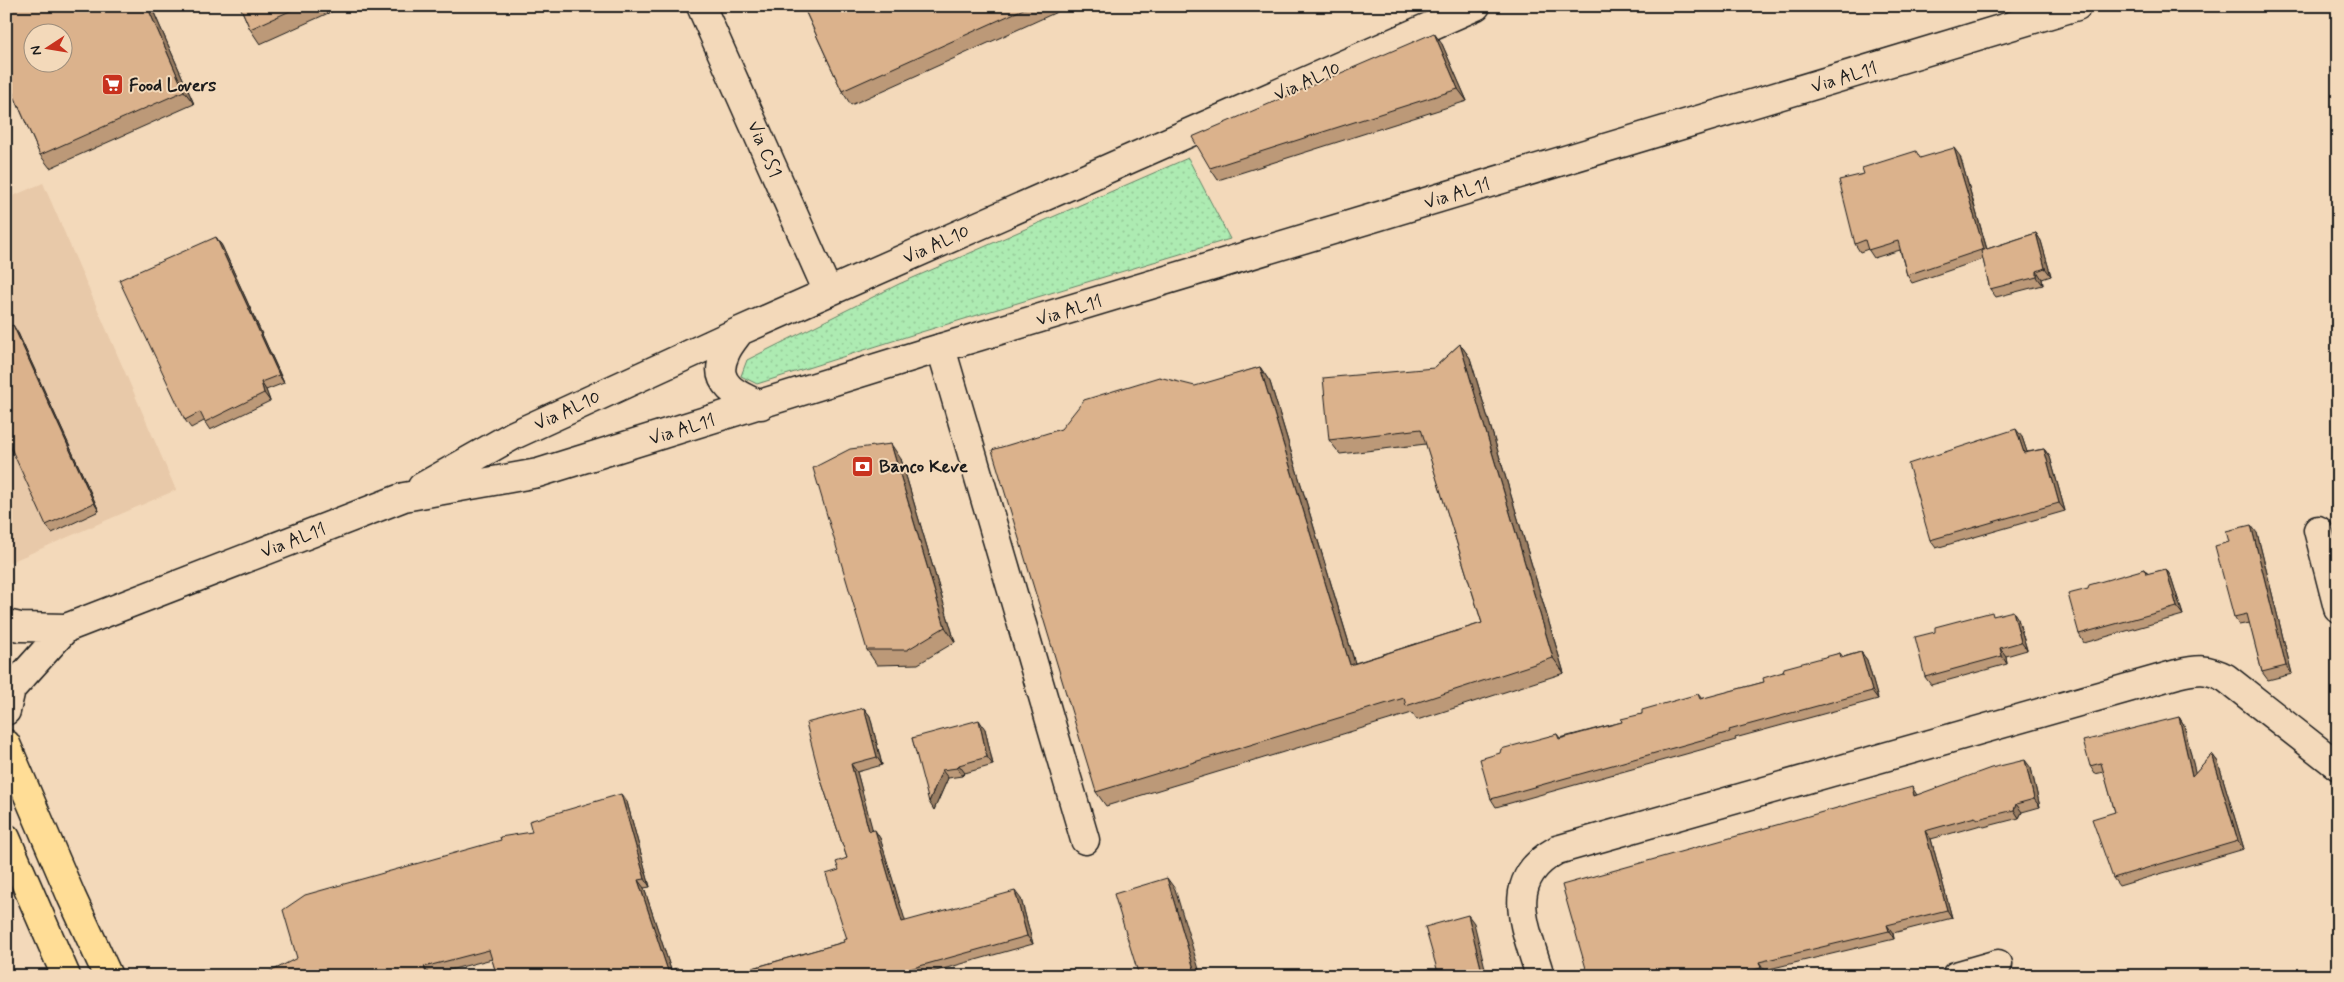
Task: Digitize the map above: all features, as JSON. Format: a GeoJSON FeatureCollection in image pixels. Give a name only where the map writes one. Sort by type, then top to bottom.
{"type":"FeatureCollection","features":[{"type":"Feature","properties":{"kind":"highway"},"geometry":{"type":"LineString","coordinates":[[6,744],[72,898],[108,976]]}},
{"type":"Feature","properties":{"kind":"highway"},"geometry":{"type":"LineString","coordinates":[[6,838],[66,976]]}},
{"type":"Feature","properties":{"kind":"street","name":"Via CS1"},"geometry":{"type":"LineString","coordinates":[[701,6],[828,292]]}},
{"type":"Feature","properties":{"kind":"street","name":"Via AL10"},"geometry":{"type":"LineString","coordinates":[[404,497],[514,435],[740,331],[1476,6]]}},
{"type":"Feature","properties":{"kind":"street","name":"Via AL11"},"geometry":{"type":"LineString","coordinates":[[6,624],[20,627],[66,628],[404,497],[538,473],[941,348],[2078,6]]}},
{"type":"Feature","properties":{"kind":"street"},"geometry":{"type":"LineString","coordinates":[[740,331],[724,354],[722,369],[725,381],[730,390],[737,396],[761,405]]}},
{"type":"Feature","properties":{"kind":"street"},"geometry":{"type":"LineString","coordinates":[[941,348],[1085,840]]}},
{"type":"Feature","properties":{"kind":"street"},"geometry":{"type":"LineString","coordinates":[[2318,530],[2338,608]]}},
{"type":"Feature","properties":{"kind":"street","name":"Via AL11"},"geometry":{"type":"LineString","coordinates":[[6,711],[11,688],[66,628]]}},
{"type":"Feature","properties":{"kind":"street"},"geometry":{"type":"LineString","coordinates":[[1540,976],[1523,916],[1521,901],[1528,874],[1544,857],[1557,850],[2177,674],[2196,670],[2212,670],[2226,678],[2338,766]]}},
{"type":"Feature","properties":{"kind":"street"},"geometry":{"type":"LineString","coordinates":[[1956,976],[1998,964]]}},
{"type":"Feature","properties":{"kind":"shaded area"},"geometry":{"type":"Polygon","coordinates":[[[43,183],[176,490],[6,564],[6,199],[43,183]]]}},
{"type":"Feature","properties":{"kind":"green space"},"geometry":{"type":"Polygon","coordinates":[[[1188,158],[1230,239],[918,333],[757,384],[741,376],[747,360],[899,284],[1188,158]]]}},
{"type":"Feature","properties":{"kind":"building","name":"Food Lovers"},"geometry":{"type":"Polygon","coordinates":[[[6,6],[147,6],[184,91],[40,155],[9,84],[6,85],[6,6]]]}},
{"type":"Feature","properties":{"kind":"building"},"geometry":{"type":"Polygon","coordinates":[[[240,6],[301,6],[250,29],[240,6]]]}},
{"type":"Feature","properties":{"kind":"building"},"geometry":{"type":"Polygon","coordinates":[[[803,6],[1030,6],[842,91],[803,6]]]}},
{"type":"Feature","properties":{"kind":"building"},"geometry":{"type":"Polygon","coordinates":[[[1434,33],[1458,89],[1210,168],[1192,137],[1434,33]]]}},
{"type":"Feature","properties":{"kind":"building"},"geometry":{"type":"Polygon","coordinates":[[[1954,148],[1984,249],[1907,275],[1898,241],[1868,250],[1865,240],[1855,244],[1839,180],[1864,174],[1862,168],[1916,151],[1920,158],[1954,148]]]}},
{"type":"Feature","properties":{"kind":"building"},"geometry":{"type":"Polygon","coordinates":[[[2036,233],[2045,268],[2037,271],[2037,277],[1990,289],[1981,251],[2036,233]]]}},
{"type":"Feature","properties":{"kind":"building"},"geometry":{"type":"Polygon","coordinates":[[[216,237],[279,375],[261,382],[264,393],[205,422],[200,412],[185,420],[119,280],[216,237]]]}},
{"type":"Feature","properties":{"kind":"building"},"geometry":{"type":"Polygon","coordinates":[[[13,325],[94,503],[46,525],[6,437],[6,328],[13,325]]]}},
{"type":"Feature","properties":{"kind":"building"},"geometry":{"type":"Polygon","coordinates":[[[1460,344],[1553,658],[1406,706],[1404,698],[1096,792],[992,450],[1061,429],[1084,400],[1159,377],[1195,386],[1260,367],[1350,665],[1482,623],[1421,429],[1329,440],[1323,378],[1434,368],[1460,344]]]}},
{"type":"Feature","properties":{"kind":"building"},"geometry":{"type":"Polygon","coordinates":[[[2016,429],[2024,453],[2044,449],[2059,503],[1930,540],[1908,464],[2016,429]]]}},
{"type":"Feature","properties":{"kind":"building"},"geometry":{"type":"Polygon","coordinates":[[[891,444],[945,627],[907,650],[867,650],[813,468],[850,449],[891,444]]]}},
{"type":"Feature","properties":{"kind":"building"},"geometry":{"type":"Polygon","coordinates":[[[2251,525],[2286,666],[2262,672],[2247,614],[2234,617],[2215,546],[2229,542],[2226,531],[2251,525]]]}},
{"type":"Feature","properties":{"kind":"building"},"geometry":{"type":"Polygon","coordinates":[[[2145,569],[2146,574],[2166,569],[2177,607],[2079,634],[2068,594],[2088,589],[2089,585],[2145,569]]]}},
{"type":"Feature","properties":{"kind":"building"},"geometry":{"type":"Polygon","coordinates":[[[2013,611],[2021,642],[2000,648],[2002,656],[1925,677],[1915,637],[1935,632],[1935,627],[1992,612],[1993,616],[2013,611]]]}},
{"type":"Feature","properties":{"kind":"building"},"geometry":{"type":"Polygon","coordinates":[[[1861,652],[1872,691],[1491,799],[1480,759],[1500,753],[1501,749],[1557,734],[1559,739],[1622,722],[1621,719],[1642,714],[1642,710],[1698,694],[1700,699],[1764,682],[1763,678],[1783,672],[1784,668],[1840,653],[1841,658],[1861,652]]]}},
{"type":"Feature","properties":{"kind":"building"},"geometry":{"type":"Polygon","coordinates":[[[864,708],[877,757],[851,764],[869,831],[875,830],[902,922],[1015,891],[1027,936],[884,976],[725,976],[844,942],[843,940],[847,939],[826,874],[839,870],[836,862],[847,858],[820,777],[806,723],[864,708]]]}},
{"type":"Feature","properties":{"kind":"building"},"geometry":{"type":"Polygon","coordinates":[[[2179,717],[2192,776],[2212,754],[2238,841],[2113,878],[2092,819],[2115,812],[2101,763],[2090,766],[2083,741],[2179,717]]]}},
{"type":"Feature","properties":{"kind":"building"},"geometry":{"type":"Polygon","coordinates":[[[979,720],[987,757],[959,765],[957,768],[942,770],[929,802],[912,738],[979,720]]]}},
{"type":"Feature","properties":{"kind":"building"},"geometry":{"type":"Polygon","coordinates":[[[2025,760],[2034,799],[2016,804],[2014,810],[1978,819],[1975,817],[1925,831],[1947,910],[1887,925],[1889,931],[1759,962],[1761,968],[1734,976],[1576,976],[1587,972],[1562,885],[1912,787],[1914,796],[1991,768],[2025,760]]]}},
{"type":"Feature","properties":{"kind":"building"},"geometry":{"type":"Polygon","coordinates":[[[621,794],[645,879],[638,880],[668,971],[678,968],[680,976],[497,976],[489,950],[424,967],[427,976],[262,976],[297,958],[283,910],[305,895],[501,840],[500,837],[532,832],[529,821],[621,794]]]}},
{"type":"Feature","properties":{"kind":"building"},"geometry":{"type":"Polygon","coordinates":[[[1167,878],[1196,976],[1139,976],[1114,894],[1167,878]]]}},
{"type":"Feature","properties":{"kind":"building"},"geometry":{"type":"Polygon","coordinates":[[[1468,915],[1483,976],[1439,976],[1425,927],[1468,915]]]}},
{"type":"Feature","properties":{"kind":"place","name":"Food Lovers"},"geometry":{"type":"Point","coordinates":[113,85]}},
{"type":"Feature","properties":{"kind":"place","name":"Banco Keve"},"geometry":{"type":"Point","coordinates":[863,466]}}]}
